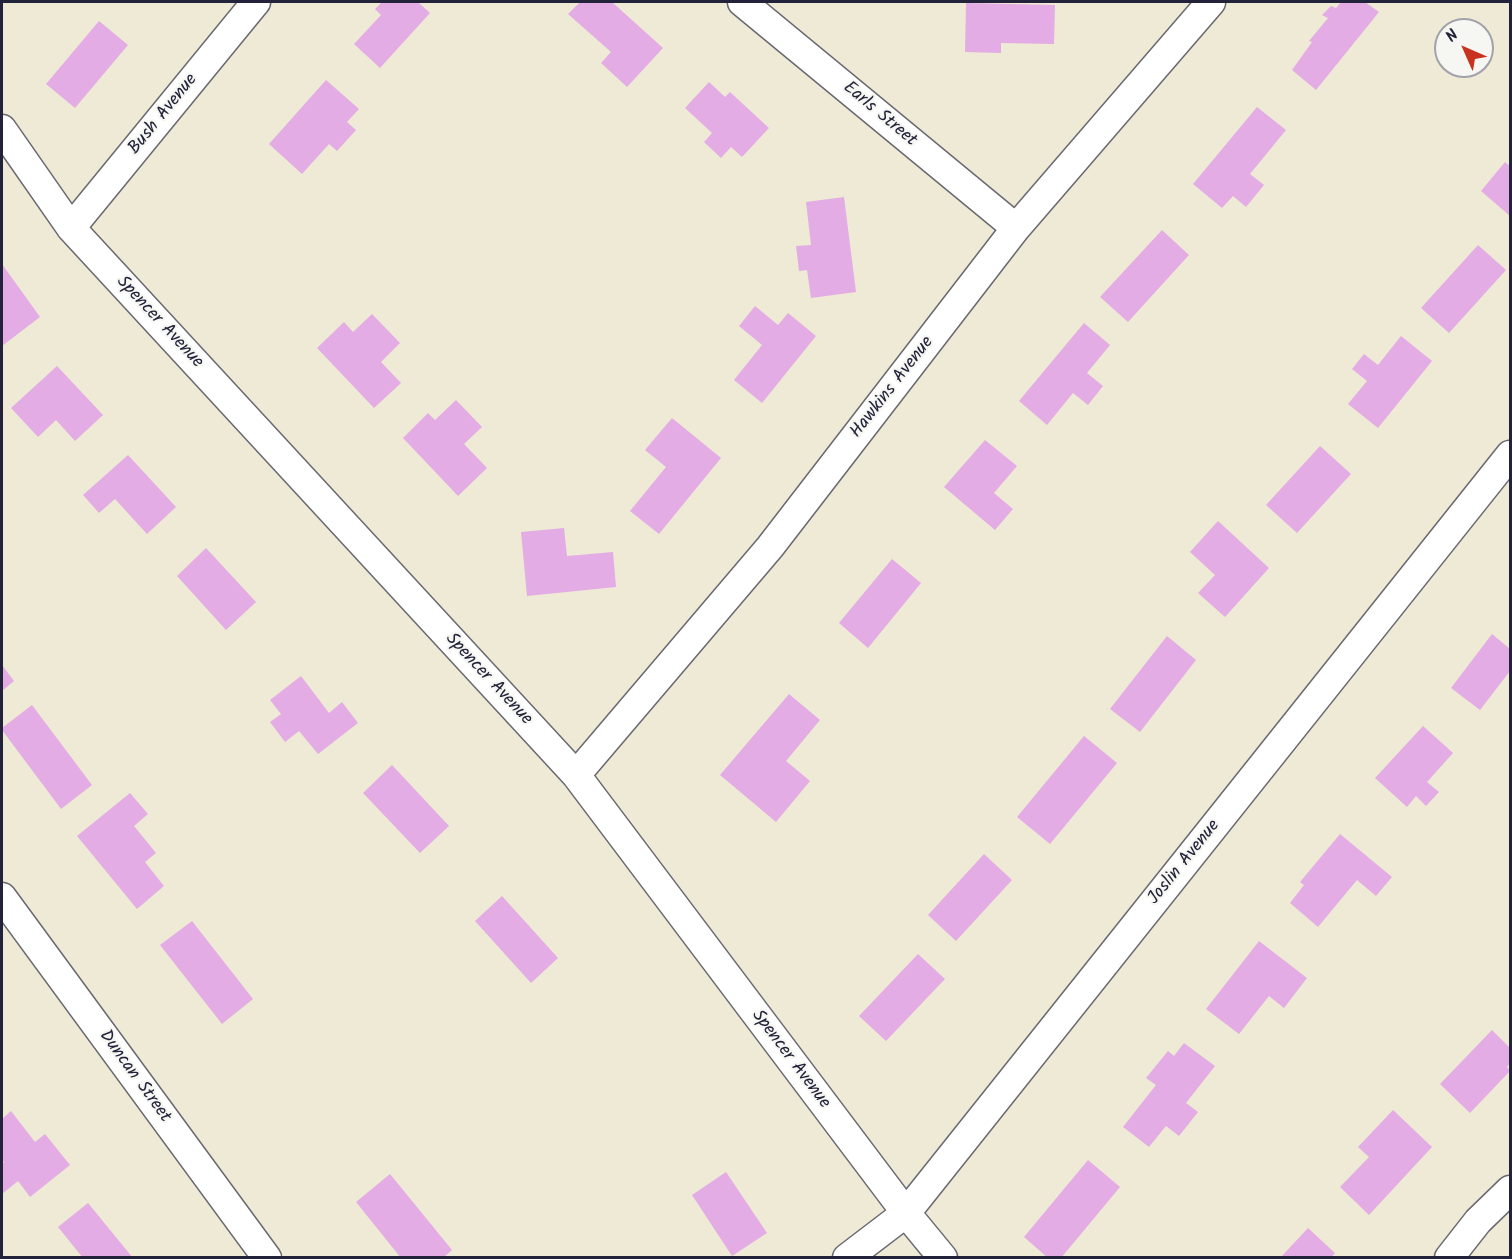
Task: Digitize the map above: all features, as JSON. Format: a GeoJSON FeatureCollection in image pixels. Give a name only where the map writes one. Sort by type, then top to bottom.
{"type":"FeatureCollection","features":[{"type":"Feature","properties":{"kind":"street","name":"Bush Avenue"},"geometry":{"type":"LineString","coordinates":[[71,228],[256,2]]}},
{"type":"Feature","properties":{"kind":"street","name":"Earls Street"},"geometry":{"type":"LineString","coordinates":[[742,2],[1016,228]]}},
{"type":"Feature","properties":{"kind":"street","name":"Hawkins Avenue"},"geometry":{"type":"LineString","coordinates":[[576,775],[770,547],[1016,228],[1210,2]]}},
{"type":"Feature","properties":{"kind":"street","name":"Spencer Avenue"},"geometry":{"type":"LineString","coordinates":[[2,129],[71,228],[576,775],[906,1213],[943,1257]]}},
{"type":"Feature","properties":{"kind":"street","name":"Joslin Avenue"},"geometry":{"type":"LineString","coordinates":[[848,1257],[906,1213],[1510,455]]}},
{"type":"Feature","properties":{"kind":"street","name":"Duncan Street"},"geometry":{"type":"LineString","coordinates":[[2,897],[267,1257]]}},
{"type":"Feature","properties":{"kind":"street"},"geometry":{"type":"LineString","coordinates":[[1449,1257],[1478,1221],[1510,1190]]}},
{"type":"Feature","properties":{"kind":"building"},"geometry":{"type":"Polygon","coordinates":[[[382,2],[418,2],[430,13],[380,68],[354,44],[381,15],[375,9],[382,2]]]}},
{"type":"Feature","properties":{"kind":"building"},"geometry":{"type":"Polygon","coordinates":[[[580,2],[612,2],[663,48],[627,87],[601,63],[611,52],[568,14],[580,2]]]}},
{"type":"Feature","properties":{"kind":"building"},"geometry":{"type":"Polygon","coordinates":[[[1341,2],[1365,2],[1379,12],[1316,90],[1292,70],[1312,42],[1309,41],[1328,18],[1322,15],[1331,6],[1336,8],[1341,2]]]}},
{"type":"Feature","properties":{"kind":"building"},"geometry":{"type":"Polygon","coordinates":[[[966,3],[1055,5],[1054,44],[1001,43],[1001,53],[965,52],[966,3]]]}},
{"type":"Feature","properties":{"kind":"building"},"geometry":{"type":"Polygon","coordinates":[[[99,21],[128,45],[75,108],[46,84],[99,21]]]}},
{"type":"Feature","properties":{"kind":"building"},"geometry":{"type":"Polygon","coordinates":[[[326,80],[359,109],[347,122],[356,130],[337,151],[329,144],[302,174],[269,144],[326,80]]]}},
{"type":"Feature","properties":{"kind":"building"},"geometry":{"type":"Polygon","coordinates":[[[709,82],[725,97],[730,92],[769,128],[742,157],[731,147],[721,158],[704,142],[712,133],[685,108],[709,82]]]}},
{"type":"Feature","properties":{"kind":"building"},"geometry":{"type":"Polygon","coordinates":[[[1257,107],[1286,130],[1250,174],[1264,185],[1246,207],[1233,196],[1222,208],[1193,184],[1257,107]]]}},
{"type":"Feature","properties":{"kind":"building"},"geometry":{"type":"Polygon","coordinates":[[[1505,162],[1510,166],[1510,216],[1481,191],[1505,162]]]}},
{"type":"Feature","properties":{"kind":"building"},"geometry":{"type":"Polygon","coordinates":[[[844,197],[856,292],[811,298],[807,270],[799,271],[796,246],[811,245],[806,202],[844,197]]]}},
{"type":"Feature","properties":{"kind":"building"},"geometry":{"type":"Polygon","coordinates":[[[1162,230],[1189,255],[1128,322],[1100,297],[1162,230]]]}},
{"type":"Feature","properties":{"kind":"building"},"geometry":{"type":"Polygon","coordinates":[[[1478,245],[1506,270],[1449,333],[1421,308],[1478,245]]]}},
{"type":"Feature","properties":{"kind":"building"},"geometry":{"type":"Polygon","coordinates":[[[2,264],[40,317],[2,346],[2,264]]]}},
{"type":"Feature","properties":{"kind":"building"},"geometry":{"type":"Polygon","coordinates":[[[755,306],[778,325],[788,313],[816,336],[762,403],[734,380],[762,345],[739,326],[755,306]]]}},
{"type":"Feature","properties":{"kind":"building"},"geometry":{"type":"Polygon","coordinates":[[[372,314],[400,343],[381,362],[401,383],[374,408],[317,348],[344,322],[353,332],[372,314]]]}},
{"type":"Feature","properties":{"kind":"building"},"geometry":{"type":"Polygon","coordinates":[[[1084,323],[1110,345],[1087,373],[1103,386],[1088,405],[1073,393],[1047,425],[1019,401],[1084,323]]]}},
{"type":"Feature","properties":{"kind":"building"},"geometry":{"type":"Polygon","coordinates":[[[1401,336],[1432,361],[1378,428],[1348,404],[1367,381],[1352,369],[1364,354],[1378,365],[1401,336]]]}},
{"type":"Feature","properties":{"kind":"building"},"geometry":{"type":"Polygon","coordinates":[[[57,366],[103,415],[75,441],[56,420],[38,437],[11,408],[57,366]]]}},
{"type":"Feature","properties":{"kind":"building"},"geometry":{"type":"Polygon","coordinates":[[[456,400],[482,427],[464,444],[487,468],[458,496],[403,438],[428,413],[435,420],[456,400]]]}},
{"type":"Feature","properties":{"kind":"building"},"geometry":{"type":"Polygon","coordinates":[[[672,418],[721,458],[659,534],[630,511],[666,467],[645,450],[672,418]]]}},
{"type":"Feature","properties":{"kind":"building"},"geometry":{"type":"Polygon","coordinates":[[[985,440],[1017,466],[994,493],[1013,509],[995,530],[944,487],[985,440]]]}},
{"type":"Feature","properties":{"kind":"building"},"geometry":{"type":"Polygon","coordinates":[[[1320,446],[1351,474],[1297,533],[1266,505],[1320,446]]]}},
{"type":"Feature","properties":{"kind":"building"},"geometry":{"type":"Polygon","coordinates":[[[128,455],[176,507],[147,534],[115,499],[99,513],[83,495],[128,455]]]}},
{"type":"Feature","properties":{"kind":"building"},"geometry":{"type":"Polygon","coordinates":[[[1218,521],[1269,568],[1225,617],[1198,593],[1215,575],[1190,552],[1218,521]]]}},
{"type":"Feature","properties":{"kind":"building"},"geometry":{"type":"Polygon","coordinates":[[[564,528],[567,556],[613,552],[616,587],[527,596],[521,532],[564,528]]]}},
{"type":"Feature","properties":{"kind":"building"},"geometry":{"type":"Polygon","coordinates":[[[206,548],[256,602],[226,630],[177,576],[206,548]]]}},
{"type":"Feature","properties":{"kind":"building"},"geometry":{"type":"Polygon","coordinates":[[[892,559],[921,583],[868,648],[839,623],[892,559]]]}},
{"type":"Feature","properties":{"kind":"building"},"geometry":{"type":"Polygon","coordinates":[[[1492,634],[1510,649],[1510,671],[1480,710],[1451,688],[1492,634]]]}},
{"type":"Feature","properties":{"kind":"building"},"geometry":{"type":"Polygon","coordinates":[[[1167,636],[1196,660],[1140,732],[1110,709],[1167,636]]]}},
{"type":"Feature","properties":{"kind":"building"},"geometry":{"type":"Polygon","coordinates":[[[2,665],[14,681],[2,691],[2,665]]]}},
{"type":"Feature","properties":{"kind":"building"},"geometry":{"type":"Polygon","coordinates":[[[301,676],[329,713],[342,702],[358,723],[318,754],[299,731],[285,742],[270,722],[281,714],[270,700],[301,676]]]}},
{"type":"Feature","properties":{"kind":"building"},"geometry":{"type":"Polygon","coordinates":[[[789,694],[820,720],[786,761],[810,781],[776,822],[720,775],[789,694]]]}},
{"type":"Feature","properties":{"kind":"building"},"geometry":{"type":"Polygon","coordinates":[[[32,705],[92,785],[61,809],[2,730],[32,705]]]}},
{"type":"Feature","properties":{"kind":"building"},"geometry":{"type":"Polygon","coordinates":[[[1423,726],[1453,753],[1427,782],[1439,792],[1426,806],[1416,796],[1407,807],[1375,778],[1423,726]]]}},
{"type":"Feature","properties":{"kind":"building"},"geometry":{"type":"Polygon","coordinates":[[[1084,736],[1117,763],[1050,844],[1017,817],[1084,736]]]}},
{"type":"Feature","properties":{"kind":"building"},"geometry":{"type":"Polygon","coordinates":[[[392,765],[449,826],[420,853],[363,793],[392,765]]]}},
{"type":"Feature","properties":{"kind":"building"},"geometry":{"type":"Polygon","coordinates":[[[130,793],[148,814],[134,826],[156,853],[145,862],[164,886],[137,909],[77,836],[130,793]]]}},
{"type":"Feature","properties":{"kind":"building"},"geometry":{"type":"Polygon","coordinates":[[[1340,834],[1392,877],[1376,896],[1357,880],[1318,927],[1290,903],[1304,885],[1300,882],[1340,834]]]}},
{"type":"Feature","properties":{"kind":"building"},"geometry":{"type":"Polygon","coordinates":[[[984,854],[1012,880],[956,941],[928,915],[984,854]]]}},
{"type":"Feature","properties":{"kind":"building"},"geometry":{"type":"Polygon","coordinates":[[[502,896],[558,958],[531,983],[475,921],[502,896]]]}},
{"type":"Feature","properties":{"kind":"building"},"geometry":{"type":"Polygon","coordinates":[[[192,921],[253,999],[222,1024],[160,945],[192,921]]]}},
{"type":"Feature","properties":{"kind":"building"},"geometry":{"type":"Polygon","coordinates":[[[1259,941],[1307,978],[1284,1008],[1269,996],[1239,1034],[1206,1009],[1259,941]]]}},
{"type":"Feature","properties":{"kind":"building"},"geometry":{"type":"Polygon","coordinates":[[[918,954],[945,979],[886,1041],[859,1016],[918,954]]]}},
{"type":"Feature","properties":{"kind":"building"},"geometry":{"type":"Polygon","coordinates":[[[1492,1030],[1510,1048],[1510,1063],[1507,1067],[1510,1071],[1470,1113],[1440,1084],[1492,1030]]]}},
{"type":"Feature","properties":{"kind":"building"},"geometry":{"type":"Polygon","coordinates":[[[1184,1043],[1215,1066],[1186,1103],[1198,1112],[1179,1136],[1166,1126],[1149,1147],[1123,1127],[1156,1085],[1146,1078],[1168,1051],[1174,1056],[1184,1043]]]}},
{"type":"Feature","properties":{"kind":"building"},"geometry":{"type":"Polygon","coordinates":[[[1393,1110],[1432,1147],[1369,1215],[1340,1187],[1369,1157],[1358,1147],[1393,1110]]]}},
{"type":"Feature","properties":{"kind":"building"},"geometry":{"type":"Polygon","coordinates":[[[11,1111],[35,1142],[45,1134],[70,1165],[30,1197],[18,1181],[2,1194],[2,1164],[4,1162],[2,1159],[2,1119],[11,1111]]]}},
{"type":"Feature","properties":{"kind":"building"},"geometry":{"type":"Polygon","coordinates":[[[1088,1160],[1120,1187],[1061,1258],[1048,1258],[1024,1237],[1088,1160]]]}},
{"type":"Feature","properties":{"kind":"building"},"geometry":{"type":"Polygon","coordinates":[[[726,1172],[767,1233],[732,1256],[692,1195],[726,1172]]]}},
{"type":"Feature","properties":{"kind":"building"},"geometry":{"type":"Polygon","coordinates":[[[390,1174],[452,1250],[443,1258],[401,1258],[356,1202],[390,1174]]]}},
{"type":"Feature","properties":{"kind":"building"},"geometry":{"type":"Polygon","coordinates":[[[88,1203],[133,1258],[83,1258],[58,1227],[88,1203]]]}},
{"type":"Feature","properties":{"kind":"building"},"geometry":{"type":"Polygon","coordinates":[[[1308,1228],[1335,1253],[1331,1258],[1280,1258],[1308,1228]]]}}]}
